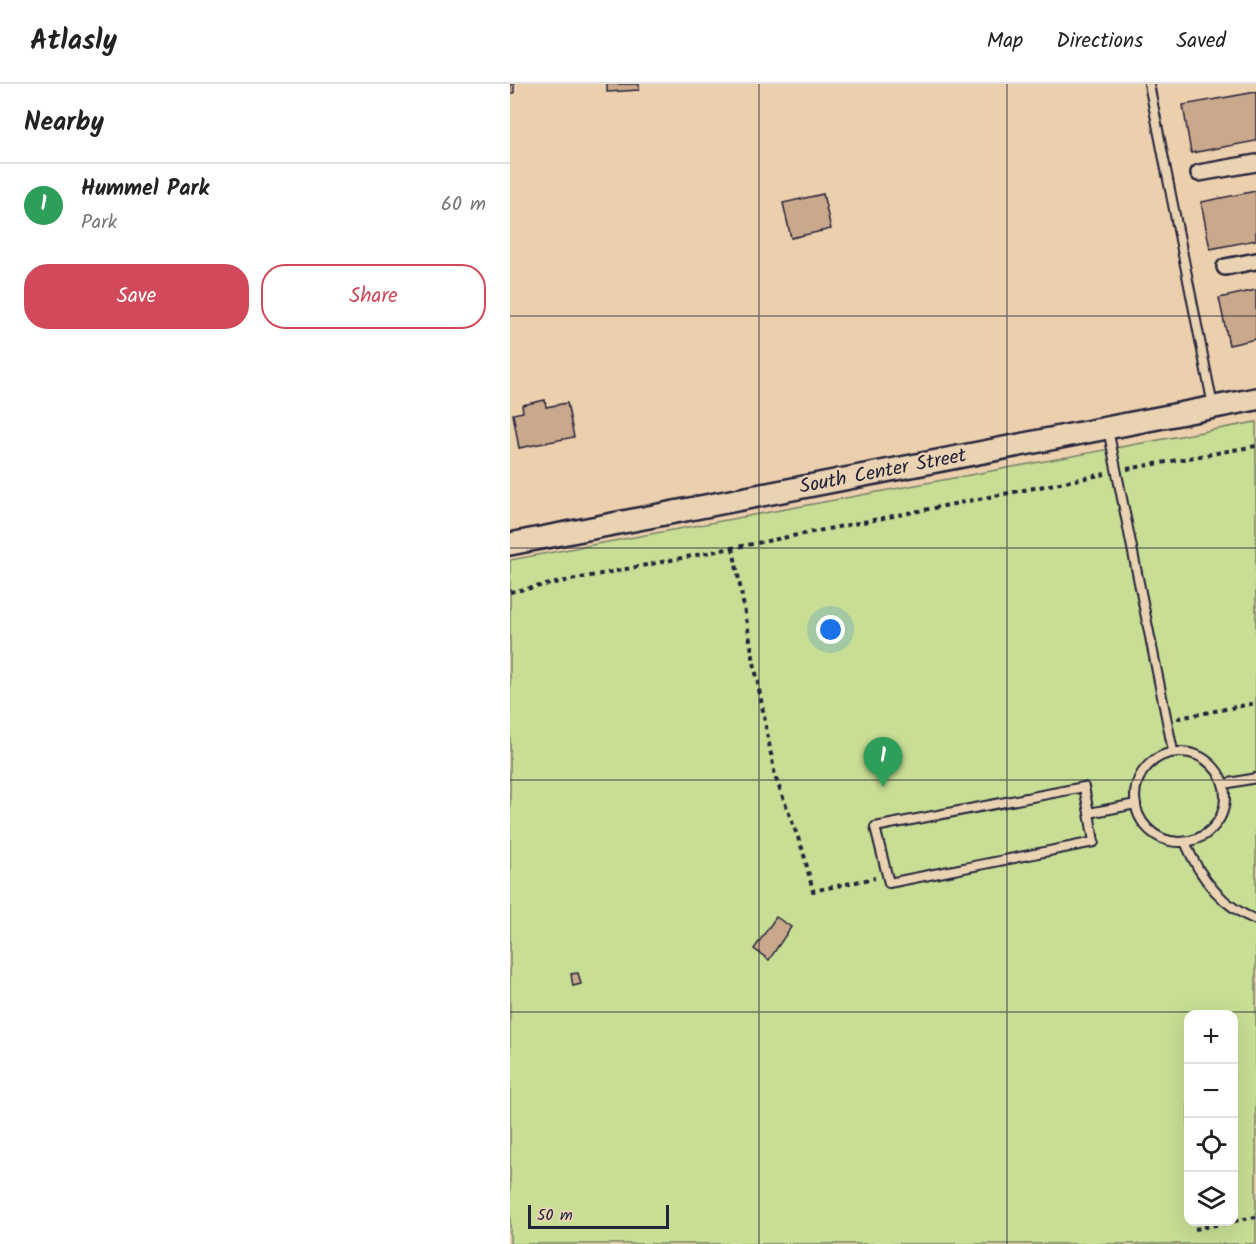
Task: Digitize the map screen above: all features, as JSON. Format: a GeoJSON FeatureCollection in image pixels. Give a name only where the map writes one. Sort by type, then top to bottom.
{"type":"FeatureCollection","features":[{"type":"Feature","properties":{"kind":"main road","name":"South Center Street"},"geometry":{"type":"LineString","coordinates":[[510,544],[1256,399]]}},
{"type":"Feature","properties":{"kind":"street"},"geometry":{"type":"LineString","coordinates":[[1199,173],[1256,163]]}},
{"type":"Feature","properties":{"kind":"street"},"geometry":{"type":"LineString","coordinates":[[1225,267],[1256,261]]}},
{"type":"Feature","properties":{"kind":"lane"},"geometry":{"type":"LineString","coordinates":[[1149,84],[1213,407]]}},
{"type":"Feature","properties":{"kind":"lane"},"geometry":{"type":"LineString","coordinates":[[1108,428],[1173,752]]}},
{"type":"Feature","properties":{"kind":"lane"},"geometry":{"type":"LineString","coordinates":[[1173,752],[1187,752],[1201,756],[1213,765],[1224,784],[1225,805],[1220,819],[1200,838],[1185,842],[1170,841],[1156,835],[1144,824],[1137,811],[1135,795],[1138,780],[1146,766],[1158,757],[1173,752]]}},
{"type":"Feature","properties":{"kind":"lane"},"geometry":{"type":"LineString","coordinates":[[1224,784],[1256,778]]}},
{"type":"Feature","properties":{"kind":"lane"},"geometry":{"type":"LineString","coordinates":[[1084,787],[1089,813],[1094,842],[889,884],[875,828],[1084,787]]}},
{"type":"Feature","properties":{"kind":"lane"},"geometry":{"type":"LineString","coordinates":[[1089,813],[1136,804]]}},
{"type":"Feature","properties":{"kind":"lane"},"geometry":{"type":"LineString","coordinates":[[1185,842],[1195,866],[1216,895],[1256,920]]}},
{"type":"Feature","properties":{"kind":"path"},"geometry":{"type":"LineString","coordinates":[[510,592],[1116,471],[1256,446]]}},
{"type":"Feature","properties":{"kind":"path"},"geometry":{"type":"LineString","coordinates":[[733,548],[776,776],[803,851],[813,891],[887,876]]}},
{"type":"Feature","properties":{"kind":"path"},"geometry":{"type":"LineString","coordinates":[[1177,707],[1179,718],[1256,703]]}},
{"type":"Feature","properties":{"kind":"path"},"geometry":{"type":"LineString","coordinates":[[1238,1220],[1256,1217]]}},
{"type":"Feature","properties":{"kind":"path"},"geometry":{"type":"LineString","coordinates":[[1195,1229],[1209,1226]]}},
{"type":"Feature","properties":{"kind":"green space"},"geometry":{"type":"Polygon","coordinates":[[[1256,422],[1256,1244],[510,1244],[510,560],[1256,422]]]}},
{"type":"Feature","properties":{"kind":"building"},"geometry":{"type":"Polygon","coordinates":[[[510,84],[514,84],[514,93],[510,93],[510,84]]]}},
{"type":"Feature","properties":{"kind":"building"},"geometry":{"type":"Polygon","coordinates":[[[607,84],[639,84],[639,90],[607,92],[607,84]]]}},
{"type":"Feature","properties":{"kind":"building"},"geometry":{"type":"Polygon","coordinates":[[[1256,92],[1256,141],[1191,153],[1183,105],[1256,92]]]}},
{"type":"Feature","properties":{"kind":"building"},"geometry":{"type":"Polygon","coordinates":[[[1256,191],[1256,240],[1210,249],[1201,202],[1256,191]]]}},
{"type":"Feature","properties":{"kind":"building"},"geometry":{"type":"Polygon","coordinates":[[[823,194],[831,229],[791,238],[783,203],[823,194]]]}},
{"type":"Feature","properties":{"kind":"building"},"geometry":{"type":"Polygon","coordinates":[[[1256,290],[1256,339],[1229,345],[1219,298],[1256,290]]]}},
{"type":"Feature","properties":{"kind":"building"},"geometry":{"type":"Polygon","coordinates":[[[545,400],[546,407],[567,403],[574,437],[519,448],[513,414],[523,412],[522,405],[545,400]]]}},
{"type":"Feature","properties":{"kind":"building"},"geometry":{"type":"Polygon","coordinates":[[[776,917],[791,927],[769,960],[754,949],[776,917]]]}},
{"type":"Feature","properties":{"kind":"building"},"geometry":{"type":"Polygon","coordinates":[[[578,973],[581,984],[573,986],[571,974],[578,973]]]}},
{"type":"Feature","properties":{"kind":"place","name":"Hummel Park"},"geometry":{"type":"Point","coordinates":[883,787]}}]}
